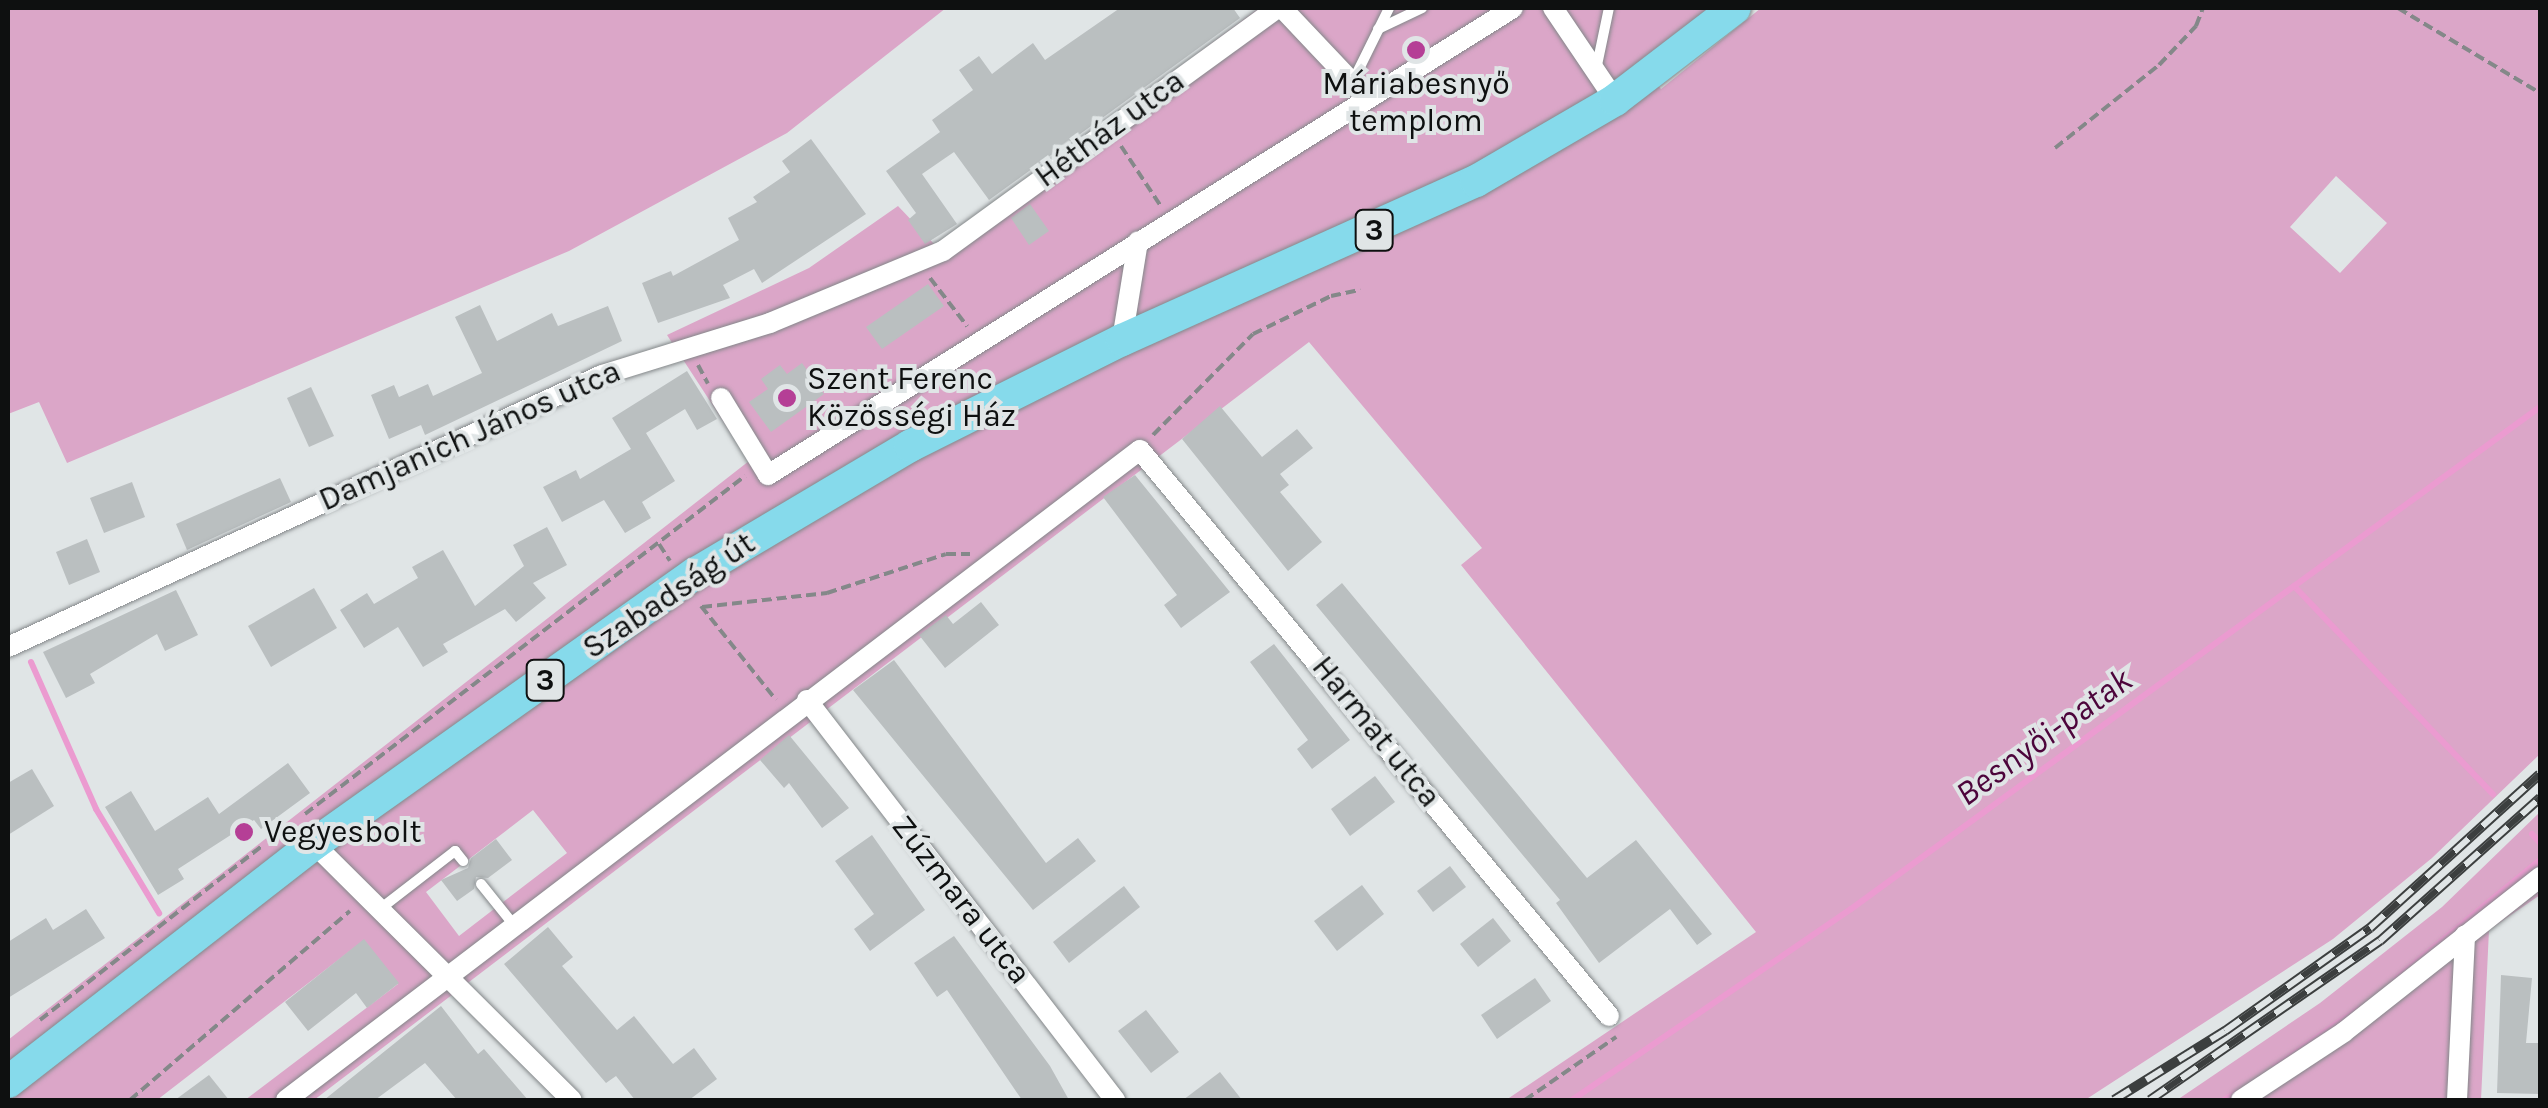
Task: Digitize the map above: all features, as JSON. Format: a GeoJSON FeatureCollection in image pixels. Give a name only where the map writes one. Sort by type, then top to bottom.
{"type":"FeatureCollection","features":[{"type":"Feature","properties":{"kind":"main road","name":"Szabadság út"},"geometry":{"type":"LineString","coordinates":[[8,1082],[306,832],[692,594],[910,446],[1122,340],[1400,218],[1615,100],[1735,8]]}},
{"type":"Feature","properties":{"kind":"street"},"geometry":{"type":"LineString","coordinates":[[1280,8],[1368,99]]}},
{"type":"Feature","properties":{"kind":"street","name":"Hétház utca"},"geometry":{"type":"LineString","coordinates":[[943,252],[1280,8]]}},
{"type":"Feature","properties":{"kind":"street"},"geometry":{"type":"LineString","coordinates":[[721,398],[765,470],[979,342],[1513,8]]}},
{"type":"Feature","properties":{"kind":"street"},"geometry":{"type":"LineString","coordinates":[[1553,8],[1615,100]]}},
{"type":"Feature","properties":{"kind":"street"},"geometry":{"type":"LineString","coordinates":[[1122,340],[1138,241]]}},
{"type":"Feature","properties":{"kind":"street","name":"Damjanich János utca"},"geometry":{"type":"LineString","coordinates":[[8,648],[602,375],[770,323],[943,252]]}},
{"type":"Feature","properties":{"kind":"street"},"geometry":{"type":"LineString","coordinates":[[286,1100],[1140,450]]}},
{"type":"Feature","properties":{"kind":"street","name":"Harmat utca"},"geometry":{"type":"LineString","coordinates":[[1140,450],[1609,1016]]}},
{"type":"Feature","properties":{"kind":"street","name":"Zúzmara utca"},"geometry":{"type":"LineString","coordinates":[[807,700],[1115,1100]]}},
{"type":"Feature","properties":{"kind":"street"},"geometry":{"type":"LineString","coordinates":[[306,832],[572,1100]]}},
{"type":"Feature","properties":{"kind":"street"},"geometry":{"type":"LineString","coordinates":[[2241,1100],[2344,1032],[2540,876]]}},
{"type":"Feature","properties":{"kind":"street"},"geometry":{"type":"LineString","coordinates":[[2458,1100],[2465,935]]}},
{"type":"Feature","properties":{"kind":"lane"},"geometry":{"type":"LineString","coordinates":[[1352,84],[1388,8]]}},
{"type":"Feature","properties":{"kind":"lane"},"geometry":{"type":"LineString","coordinates":[[1377,29],[1422,8]]}},
{"type":"Feature","properties":{"kind":"lane"},"geometry":{"type":"LineString","coordinates":[[1595,71],[1609,8]]}},
{"type":"Feature","properties":{"kind":"lane"},"geometry":{"type":"LineString","coordinates":[[373,903],[455,851],[463,860]]}},
{"type":"Feature","properties":{"kind":"lane"},"geometry":{"type":"LineString","coordinates":[[481,884],[514,925]]}},
{"type":"Feature","properties":{"kind":"path"},"geometry":{"type":"LineString","coordinates":[[2055,148],[2159,65],[2196,26],[2203,8]]}},
{"type":"Feature","properties":{"kind":"path"},"geometry":{"type":"LineString","coordinates":[[2398,8],[2540,93]]}},
{"type":"Feature","properties":{"kind":"path"},"geometry":{"type":"LineString","coordinates":[[1110,130],[1171,220]]}},
{"type":"Feature","properties":{"kind":"path"},"geometry":{"type":"LineString","coordinates":[[918,262],[979,342]]}},
{"type":"Feature","properties":{"kind":"path"},"geometry":{"type":"LineString","coordinates":[[1140,450],[1253,334],[1331,296],[1360,290]]}},
{"type":"Feature","properties":{"kind":"path"},"geometry":{"type":"LineString","coordinates":[[306,832],[659,544],[765,470]]}},
{"type":"Feature","properties":{"kind":"path"},"geometry":{"type":"LineString","coordinates":[[659,544],[692,594],[788,715]]}},
{"type":"Feature","properties":{"kind":"path"},"geometry":{"type":"LineString","coordinates":[[692,594],[827,593],[946,554],[974,554],[984,565]]}},
{"type":"Feature","properties":{"kind":"path"},"geometry":{"type":"LineString","coordinates":[[38,1020],[268,842]]}},
{"type":"Feature","properties":{"kind":"path"},"geometry":{"type":"LineString","coordinates":[[130,1100],[373,903]]}},
{"type":"Feature","properties":{"kind":"path"},"geometry":{"type":"LineString","coordinates":[[1525,1100],[1623,1032],[1609,1016]]}},
{"type":"Feature","properties":{"kind":"shaded area"},"geometry":{"type":"Polygon","coordinates":[[[8,8],[946,8],[787,133],[569,251],[67,463],[39,402],[8,414],[8,8]]]}},
{"type":"Feature","properties":{"kind":"shaded area"},"geometry":{"type":"Polygon","coordinates":[[[1259,8],[1713,8],[1640,64],[1661,89],[1761,8],[2540,8],[2540,754],[2432,858],[2333,939],[2085,1100],[1506,1100],[1756,932],[1461,565],[1482,548],[1309,342],[314,1100],[245,1100],[398,984],[364,940],[157,1100],[8,1100],[8,1040],[749,461],[667,335],[809,268],[898,206],[937,247],[1259,8]],[[2336,176],[2290,227],[2340,273],[2387,223],[2336,176]],[[533,810],[426,892],[459,936],[567,853],[533,810]]]}},
{"type":"Feature","properties":{"kind":"shaded area"},"geometry":{"type":"Polygon","coordinates":[[[2540,812],[2540,895],[2489,930],[2481,1100],[2177,1100],[2320,1003],[2442,907],[2540,812]]]}},
{"type":"Feature","properties":{"kind":"building"},"geometry":{"type":"Polygon","coordinates":[[[1120,8],[1233,8],[1240,18],[989,200],[954,152],[922,174],[957,224],[925,244],[908,220],[916,213],[886,171],[940,132],[932,120],[973,90],[959,70],[979,56],[992,74],[1033,43],[1045,60],[1120,8]]]}},
{"type":"Feature","properties":{"kind":"building"},"geometry":{"type":"Polygon","coordinates":[[[811,139],[866,214],[762,283],[754,269],[723,285],[730,298],[658,323],[642,283],[671,271],[673,276],[739,240],[728,218],[757,202],[753,197],[790,172],[782,161],[811,139]]]}},
{"type":"Feature","properties":{"kind":"building"},"geometry":{"type":"Polygon","coordinates":[[[1030,204],[1049,231],[1029,245],[1011,218],[1030,204]]]}},
{"type":"Feature","properties":{"kind":"building"},"geometry":{"type":"Polygon","coordinates":[[[928,284],[944,306],[882,349],[866,327],[928,284]]]}},
{"type":"Feature","properties":{"kind":"building"},"geometry":{"type":"Polygon","coordinates":[[[480,305],[497,341],[552,313],[558,326],[608,306],[622,341],[425,435],[421,425],[389,439],[371,395],[394,385],[399,397],[428,384],[433,396],[482,373],[455,317],[480,305]]]}},
{"type":"Feature","properties":{"kind":"building","name":"Szent Ferenc Közösségi Ház"},"geometry":{"type":"Polygon","coordinates":[[[802,363],[824,394],[771,432],[749,402],[768,389],[761,379],[780,365],[787,374],[802,363]]]}},
{"type":"Feature","properties":{"kind":"building"},"geometry":{"type":"Polygon","coordinates":[[[687,371],[717,419],[697,430],[685,409],[646,433],[675,481],[642,502],[651,518],[625,533],[604,500],[562,522],[543,487],[576,470],[580,479],[631,449],[612,418],[687,371]]]}},
{"type":"Feature","properties":{"kind":"building"},"geometry":{"type":"Polygon","coordinates":[[[311,387],[334,436],[309,447],[287,398],[311,387]]]}},
{"type":"Feature","properties":{"kind":"building"},"geometry":{"type":"Polygon","coordinates":[[[1220,406],[1262,457],[1297,429],[1313,448],[1280,474],[1289,485],[1280,492],[1322,542],[1288,571],[1182,439],[1220,406]]]}},
{"type":"Feature","properties":{"kind":"building"},"geometry":{"type":"Polygon","coordinates":[[[1135,475],[1230,592],[1181,628],[1164,605],[1177,595],[1103,497],[1135,475]]]}},
{"type":"Feature","properties":{"kind":"building"},"geometry":{"type":"Polygon","coordinates":[[[280,478],[291,502],[187,550],[176,524],[280,478]]]}},
{"type":"Feature","properties":{"kind":"building"},"geometry":{"type":"Polygon","coordinates":[[[132,482],[145,517],[104,533],[90,498],[132,482]]]}},
{"type":"Feature","properties":{"kind":"building"},"geometry":{"type":"Polygon","coordinates":[[[547,527],[567,565],[533,583],[546,598],[516,622],[505,609],[443,644],[448,652],[423,667],[398,627],[364,648],[340,610],[367,593],[374,604],[418,578],[412,567],[443,550],[475,606],[524,566],[513,545],[547,527]]]}},
{"type":"Feature","properties":{"kind":"building"},"geometry":{"type":"Polygon","coordinates":[[[87,539],[100,572],[69,585],[56,552],[87,539]]]}},
{"type":"Feature","properties":{"kind":"building"},"geometry":{"type":"Polygon","coordinates":[[[1342,583],[1587,878],[1636,840],[1712,934],[1697,945],[1670,909],[1599,963],[1556,903],[1560,900],[1316,605],[1342,583]]]}},
{"type":"Feature","properties":{"kind":"building"},"geometry":{"type":"Polygon","coordinates":[[[314,588],[337,628],[271,667],[248,626],[314,588]]]}},
{"type":"Feature","properties":{"kind":"building"},"geometry":{"type":"Polygon","coordinates":[[[176,590],[198,635],[165,651],[157,634],[90,674],[95,683],[66,698],[43,652],[176,590]]]}},
{"type":"Feature","properties":{"kind":"building"},"geometry":{"type":"Polygon","coordinates":[[[981,602],[999,625],[945,668],[919,635],[946,615],[953,624],[981,602]]]}},
{"type":"Feature","properties":{"kind":"building"},"geometry":{"type":"Polygon","coordinates":[[[1274,644],[1350,740],[1312,769],[1297,749],[1308,740],[1250,662],[1274,644]]]}},
{"type":"Feature","properties":{"kind":"building"},"geometry":{"type":"Polygon","coordinates":[[[894,660],[1046,863],[1078,838],[1096,861],[1033,910],[853,690],[894,660]]]}},
{"type":"Feature","properties":{"kind":"building"},"geometry":{"type":"Polygon","coordinates":[[[789,735],[849,808],[822,828],[789,783],[784,788],[760,760],[789,735]]]}},
{"type":"Feature","properties":{"kind":"building"},"geometry":{"type":"Polygon","coordinates":[[[288,763],[310,793],[261,829],[254,820],[178,869],[184,879],[158,895],[105,807],[131,791],[155,831],[208,797],[219,814],[288,763]]]}},
{"type":"Feature","properties":{"kind":"building"},"geometry":{"type":"Polygon","coordinates":[[[32,769],[54,806],[8,835],[8,783],[32,769]]]}},
{"type":"Feature","properties":{"kind":"building"},"geometry":{"type":"Polygon","coordinates":[[[1375,776],[1395,802],[1350,836],[1331,809],[1375,776]]]}},
{"type":"Feature","properties":{"kind":"building"},"geometry":{"type":"Polygon","coordinates":[[[872,835],[925,910],[870,951],[854,929],[874,914],[835,861],[872,835]]]}},
{"type":"Feature","properties":{"kind":"building"},"geometry":{"type":"Polygon","coordinates":[[[496,839],[512,860],[488,878],[476,877],[474,889],[457,901],[441,880],[468,868],[471,858],[496,839]]]}},
{"type":"Feature","properties":{"kind":"building"},"geometry":{"type":"Polygon","coordinates":[[[1450,866],[1466,887],[1433,912],[1417,891],[1450,866]]]}},
{"type":"Feature","properties":{"kind":"building"},"geometry":{"type":"Polygon","coordinates":[[[1362,885],[1384,914],[1337,951],[1314,921],[1362,885]]]}},
{"type":"Feature","properties":{"kind":"building"},"geometry":{"type":"Polygon","coordinates":[[[1124,886],[1140,907],[1069,963],[1053,942],[1124,886]]]}},
{"type":"Feature","properties":{"kind":"building"},"geometry":{"type":"Polygon","coordinates":[[[86,909],[105,938],[8,998],[8,942],[46,918],[53,930],[86,909]]]}},
{"type":"Feature","properties":{"kind":"building"},"geometry":{"type":"Polygon","coordinates":[[[1493,918],[1511,941],[1478,967],[1460,944],[1493,918]]]}},
{"type":"Feature","properties":{"kind":"building"},"geometry":{"type":"Polygon","coordinates":[[[548,927],[573,957],[562,966],[617,1030],[634,1016],[673,1064],[694,1048],[717,1079],[689,1100],[635,1100],[616,1076],[606,1083],[504,964],[548,927]]]}},
{"type":"Feature","properties":{"kind":"building"},"geometry":{"type":"Polygon","coordinates":[[[954,936],[1050,1066],[1069,1100],[1022,1100],[947,990],[937,997],[914,963],[954,936]]]}},
{"type":"Feature","properties":{"kind":"building"},"geometry":{"type":"Polygon","coordinates":[[[364,939],[399,983],[367,1008],[356,993],[308,1031],[285,1002],[364,939]]]}},
{"type":"Feature","properties":{"kind":"building"},"geometry":{"type":"Polygon","coordinates":[[[2501,975],[2532,978],[2526,1043],[2540,1043],[2540,1094],[2497,1093],[2501,975]]]}},
{"type":"Feature","properties":{"kind":"building"},"geometry":{"type":"Polygon","coordinates":[[[1535,978],[1551,1001],[1497,1039],[1481,1015],[1535,978]]]}},
{"type":"Feature","properties":{"kind":"building"},"geometry":{"type":"Polygon","coordinates":[[[441,1006],[478,1054],[484,1049],[528,1100],[457,1100],[425,1063],[375,1100],[324,1100],[441,1006]]]}},
{"type":"Feature","properties":{"kind":"building"},"geometry":{"type":"Polygon","coordinates":[[[1146,1010],[1179,1052],[1151,1073],[1118,1031],[1146,1010]]]}},
{"type":"Feature","properties":{"kind":"building"},"geometry":{"type":"Polygon","coordinates":[[[1220,1072],[1242,1100],[1183,1100],[1220,1072]]]}},
{"type":"Feature","properties":{"kind":"building"},"geometry":{"type":"Polygon","coordinates":[[[209,1075],[229,1100],[175,1100],[209,1075]]]}},
{"type":"Feature","properties":{"kind":"waterway","name":"Besnyői-patak"},"geometry":{"type":"LineString","coordinates":[[1572,1100],[1851,909],[2540,407]]}},
{"type":"Feature","properties":{"kind":"waterway"},"geometry":{"type":"LineString","coordinates":[[2294,586],[2493,794]]}},
{"type":"Feature","properties":{"kind":"waterway"},"geometry":{"type":"LineString","coordinates":[[31,662],[96,809],[159,913]]}},
{"type":"Feature","properties":{"kind":"waterway"},"geometry":{"type":"LineString","coordinates":[[2532,834],[2540,843]]}},
{"type":"Feature","properties":{"kind":"waterway"},"geometry":{"type":"LineString","coordinates":[[2396,978],[2540,860]]}},
{"type":"Feature","properties":{"kind":"waterway"},"geometry":{"type":"LineString","coordinates":[[2275,1066],[2359,1008]]}},
{"type":"Feature","properties":{"kind":"waterway"},"geometry":{"type":"LineString","coordinates":[[2224,1100],[2240,1090]]}},
{"type":"Feature","properties":{"kind":"railway"},"geometry":{"type":"LineString","coordinates":[[2114,1100],[2225,1031],[2370,928],[2540,774]]}},
{"type":"Feature","properties":{"kind":"railway"},"geometry":{"type":"LineString","coordinates":[[2150,1100],[2380,941],[2540,798]]}},
{"type":"Feature","properties":{"kind":"place","name":"Máriabesnyő templom"},"geometry":{"type":"Point","coordinates":[1416,50]}},
{"type":"Feature","properties":{"kind":"place","name":"Szent Ferenc Közösségi Ház"},"geometry":{"type":"Point","coordinates":[787,398]}},
{"type":"Feature","properties":{"kind":"place","name":"Vegyesbolt"},"geometry":{"type":"Point","coordinates":[244,832]}}]}
